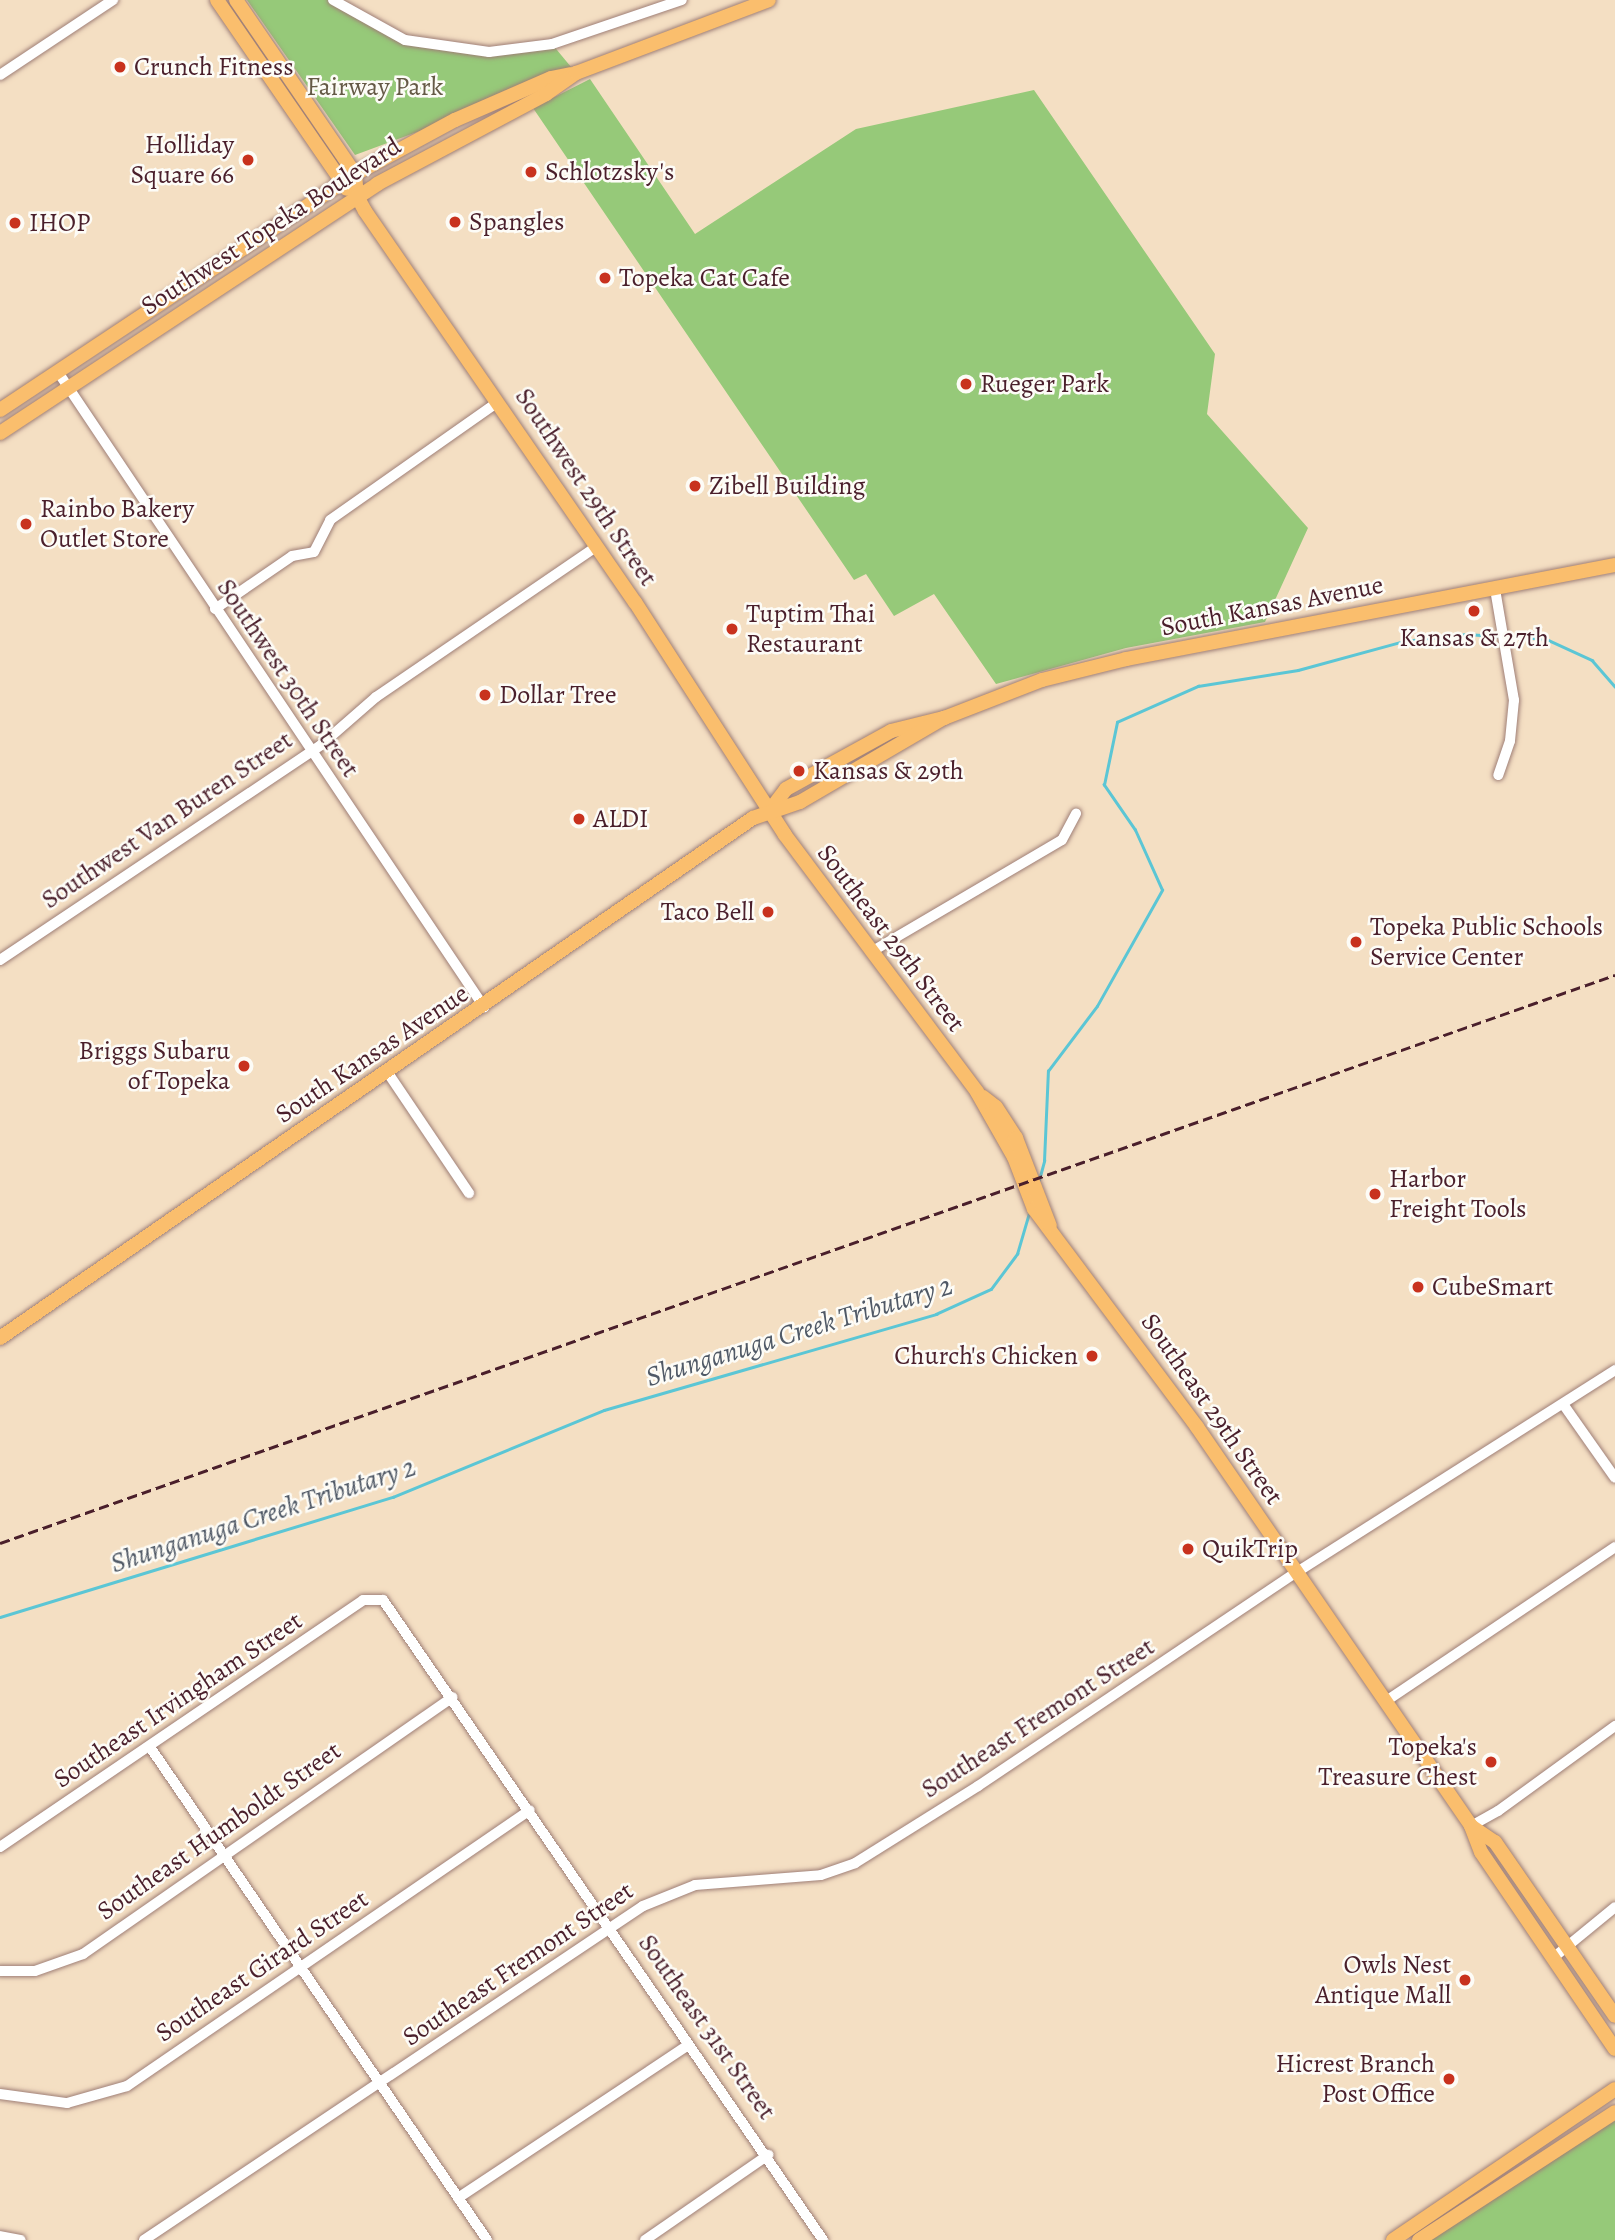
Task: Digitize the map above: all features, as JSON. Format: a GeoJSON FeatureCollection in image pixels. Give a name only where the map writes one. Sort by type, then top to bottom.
{"type":"FeatureCollection","features":[{"type":"Feature","properties":{"kind":"main road","name":"Southwest 29th Street"},"geometry":{"type":"LineString","coordinates":[[217,0],[339,183],[357,196],[597,546],[771,809]]}},
{"type":"Feature","properties":{"kind":"main road","name":"Southwest 29th Street"},"geometry":{"type":"LineString","coordinates":[[236,0],[355,174],[357,196]]}},
{"type":"Feature","properties":{"kind":"main road","name":"Southwest Topeka Boulevard"},"geometry":{"type":"LineString","coordinates":[[0,410],[339,183],[455,120],[551,78],[576,73],[769,0]]}},
{"type":"Feature","properties":{"kind":"main road","name":"Southwest Topeka Boulevard"},"geometry":{"type":"LineString","coordinates":[[0,433],[357,196],[546,94],[576,73]]}},
{"type":"Feature","properties":{"kind":"main road","name":"South Kansas Avenue"},"geometry":{"type":"LineString","coordinates":[[0,1338],[771,809],[800,802],[944,718],[1079,670],[1615,565]]}},
{"type":"Feature","properties":{"kind":"main road","name":"Southeast 29th Street"},"geometry":{"type":"LineString","coordinates":[[771,809],[821,887],[977,1092],[1014,1157],[1034,1209],[1161,1375],[1471,1826],[1481,1852],[1615,2049]]}},
{"type":"Feature","properties":{"kind":"main road","name":"Southeast 29th Street"},"geometry":{"type":"LineString","coordinates":[[1471,1826],[1495,1842],[1615,2016]]}},
{"type":"Feature","properties":{"kind":"main road"},"geometry":{"type":"LineString","coordinates":[[1393,2240],[1615,2089]]}},
{"type":"Feature","properties":{"kind":"main road"},"geometry":{"type":"LineString","coordinates":[[1419,2240],[1615,2112]]}},
{"type":"Feature","properties":{"kind":"street"},"geometry":{"type":"LineString","coordinates":[[0,75],[113,0]]}},
{"type":"Feature","properties":{"kind":"street"},"geometry":{"type":"LineString","coordinates":[[333,0],[405,40],[489,52],[552,44],[682,0]]}},
{"type":"Feature","properties":{"kind":"street","name":"Southwest 30th Street"},"geometry":{"type":"LineString","coordinates":[[58,372],[310,752],[484,1007]]}},
{"type":"Feature","properties":{"kind":"street"},"geometry":{"type":"LineString","coordinates":[[215,609],[292,556],[314,552],[330,520],[498,402]]}},
{"type":"Feature","properties":{"kind":"street","name":"Southwest Van Buren Street"},"geometry":{"type":"LineString","coordinates":[[0,960],[310,752],[376,697],[597,546]]}},
{"type":"Feature","properties":{"kind":"street"},"geometry":{"type":"LineString","coordinates":[[1495,589],[1512,681],[1513,719],[1498,775]]}},
{"type":"Feature","properties":{"kind":"street"},"geometry":{"type":"LineString","coordinates":[[871,951],[1062,840],[1076,814]]}},
{"type":"Feature","properties":{"kind":"street"},"geometry":{"type":"LineString","coordinates":[[387,1073],[469,1193]]}},
{"type":"Feature","properties":{"kind":"street","name":"Southeast Fremont Street"},"geometry":{"type":"LineString","coordinates":[[144,2240],[610,1926],[651,1902],[695,1885],[821,1875],[855,1863],[978,1786],[1297,1572],[1615,1370]]}},
{"type":"Feature","properties":{"kind":"street"},"geometry":{"type":"LineString","coordinates":[[1563,1404],[1615,1478]]}},
{"type":"Feature","properties":{"kind":"street"},"geometry":{"type":"LineString","coordinates":[[1386,1702],[1615,1547]]}},
{"type":"Feature","properties":{"kind":"street","name":"Southeast Irvingham Street"},"geometry":{"type":"LineString","coordinates":[[0,1847],[363,1600],[383,1600]]}},
{"type":"Feature","properties":{"kind":"street","name":"Southeast 31st Street"},"geometry":{"type":"LineString","coordinates":[[383,1600],[610,1926],[688,2045],[768,2155],[823,2240]]}},
{"type":"Feature","properties":{"kind":"street","name":"Southeast Humboldt Street"},"geometry":{"type":"LineString","coordinates":[[0,1971],[35,1971],[83,1954],[453,1697]]}},
{"type":"Feature","properties":{"kind":"street"},"geometry":{"type":"LineString","coordinates":[[1471,1826],[1498,1811],[1615,1726]]}},
{"type":"Feature","properties":{"kind":"street"},"geometry":{"type":"LineString","coordinates":[[150,1747],[487,2240]]}},
{"type":"Feature","properties":{"kind":"street","name":"Southeast Girard Street"},"geometry":{"type":"LineString","coordinates":[[0,2094],[67,2103],[117,2091],[530,1810]]}},
{"type":"Feature","properties":{"kind":"street"},"geometry":{"type":"LineString","coordinates":[[1553,1958],[1615,1907]]}},
{"type":"Feature","properties":{"kind":"street"},"geometry":{"type":"LineString","coordinates":[[458,2198],[688,2045]]}},
{"type":"Feature","properties":{"kind":"street"},"geometry":{"type":"LineString","coordinates":[[645,2240],[768,2155]]}},
{"type":"Feature","properties":{"kind":"street"},"geometry":{"type":"LineString","coordinates":[[0,2235],[20,2240]]}},
{"type":"Feature","properties":{"kind":"green space","name":"Fairway Park"},"geometry":{"type":"Polygon","coordinates":[[[247,0],[334,0],[405,40],[489,52],[552,44],[576,73],[355,155],[247,0]]]}},
{"type":"Feature","properties":{"kind":"green space","name":"Rueger Park"},"geometry":{"type":"Polygon","coordinates":[[[590,79],[695,234],[856,129],[1034,90],[1215,354],[1207,414],[1308,528],[1265,622],[1126,648],[996,684],[934,594],[894,616],[866,574],[854,580],[533,108],[590,79]]]}},
{"type":"Feature","properties":{"kind":"green space"},"geometry":{"type":"Polygon","coordinates":[[[1615,2119],[1615,2240],[1430,2240],[1615,2119]]]}},
{"type":"Feature","properties":{"kind":"waterway","name":"Shunganuga Creek Tributary 2"},"geometry":{"type":"LineString","coordinates":[[1039,1180],[1044,1161],[1048,1071],[1097,1006],[1162,890],[1135,830],[1104,785],[1117,722],[1198,686],[1298,670],[1404,641],[1467,634],[1498,636]]}},
{"type":"Feature","properties":{"kind":"waterway","name":"Shunganuga Creek Tributary 2"},"geometry":{"type":"LineString","coordinates":[[1505,636],[1546,639],[1592,660],[1615,686]]}},
{"type":"Feature","properties":{"kind":"waterway","name":"Shunganuga Creek Tributary 2"},"geometry":{"type":"LineString","coordinates":[[0,1617],[393,1497],[604,1410],[936,1314],[991,1289],[1017,1254],[1029,1213]]}},
{"type":"Feature","properties":{"kind":"railway"},"geometry":{"type":"LineString","coordinates":[[0,1543],[1615,975]]}},
{"type":"Feature","properties":{"kind":"place","name":"Crunch Fitness"},"geometry":{"type":"Point","coordinates":[120,67]}},
{"type":"Feature","properties":{"kind":"place","name":"Holliday Square 66"},"geometry":{"type":"Point","coordinates":[248,160]}},
{"type":"Feature","properties":{"kind":"place","name":"Schlotzsky's"},"geometry":{"type":"Point","coordinates":[531,172]}},
{"type":"Feature","properties":{"kind":"place","name":"Spangles"},"geometry":{"type":"Point","coordinates":[455,222]}},
{"type":"Feature","properties":{"kind":"place","name":"IHOP"},"geometry":{"type":"Point","coordinates":[15,223]}},
{"type":"Feature","properties":{"kind":"place","name":"Topeka Cat Cafe"},"geometry":{"type":"Point","coordinates":[605,278]}},
{"type":"Feature","properties":{"kind":"place","name":"Rueger Park"},"geometry":{"type":"Point","coordinates":[966,384]}},
{"type":"Feature","properties":{"kind":"place","name":"Zibell Building"},"geometry":{"type":"Point","coordinates":[695,486]}},
{"type":"Feature","properties":{"kind":"place","name":"Rainbo Bakery Outlet Store"},"geometry":{"type":"Point","coordinates":[26,524]}},
{"type":"Feature","properties":{"kind":"place","name":"Kansas & 27th"},"geometry":{"type":"Point","coordinates":[1474,611]}},
{"type":"Feature","properties":{"kind":"place","name":"Tuptim Thai Restaurant"},"geometry":{"type":"Point","coordinates":[732,629]}},
{"type":"Feature","properties":{"kind":"place","name":"Dollar Tree"},"geometry":{"type":"Point","coordinates":[485,695]}},
{"type":"Feature","properties":{"kind":"place","name":"Kansas & 29th"},"geometry":{"type":"Point","coordinates":[799,771]}},
{"type":"Feature","properties":{"kind":"place","name":"ALDI"},"geometry":{"type":"Point","coordinates":[579,819]}},
{"type":"Feature","properties":{"kind":"place","name":"Taco Bell"},"geometry":{"type":"Point","coordinates":[768,912]}},
{"type":"Feature","properties":{"kind":"place","name":"Topeka Public Schools Service Center"},"geometry":{"type":"Point","coordinates":[1356,942]}},
{"type":"Feature","properties":{"kind":"place","name":"Briggs Subaru of Topeka"},"geometry":{"type":"Point","coordinates":[244,1066]}},
{"type":"Feature","properties":{"kind":"place","name":"Harbor Freight Tools"},"geometry":{"type":"Point","coordinates":[1375,1194]}},
{"type":"Feature","properties":{"kind":"place","name":"CubeSmart"},"geometry":{"type":"Point","coordinates":[1418,1287]}},
{"type":"Feature","properties":{"kind":"place","name":"Church's Chicken"},"geometry":{"type":"Point","coordinates":[1092,1356]}},
{"type":"Feature","properties":{"kind":"place","name":"QuikTrip"},"geometry":{"type":"Point","coordinates":[1188,1549]}},
{"type":"Feature","properties":{"kind":"place","name":"Topeka's Treasure Chest"},"geometry":{"type":"Point","coordinates":[1491,1762]}},
{"type":"Feature","properties":{"kind":"place","name":"Owls Nest Antique Mall"},"geometry":{"type":"Point","coordinates":[1465,1980]}},
{"type":"Feature","properties":{"kind":"place","name":"Hicrest Branch Post Office"},"geometry":{"type":"Point","coordinates":[1449,2079]}}]}
